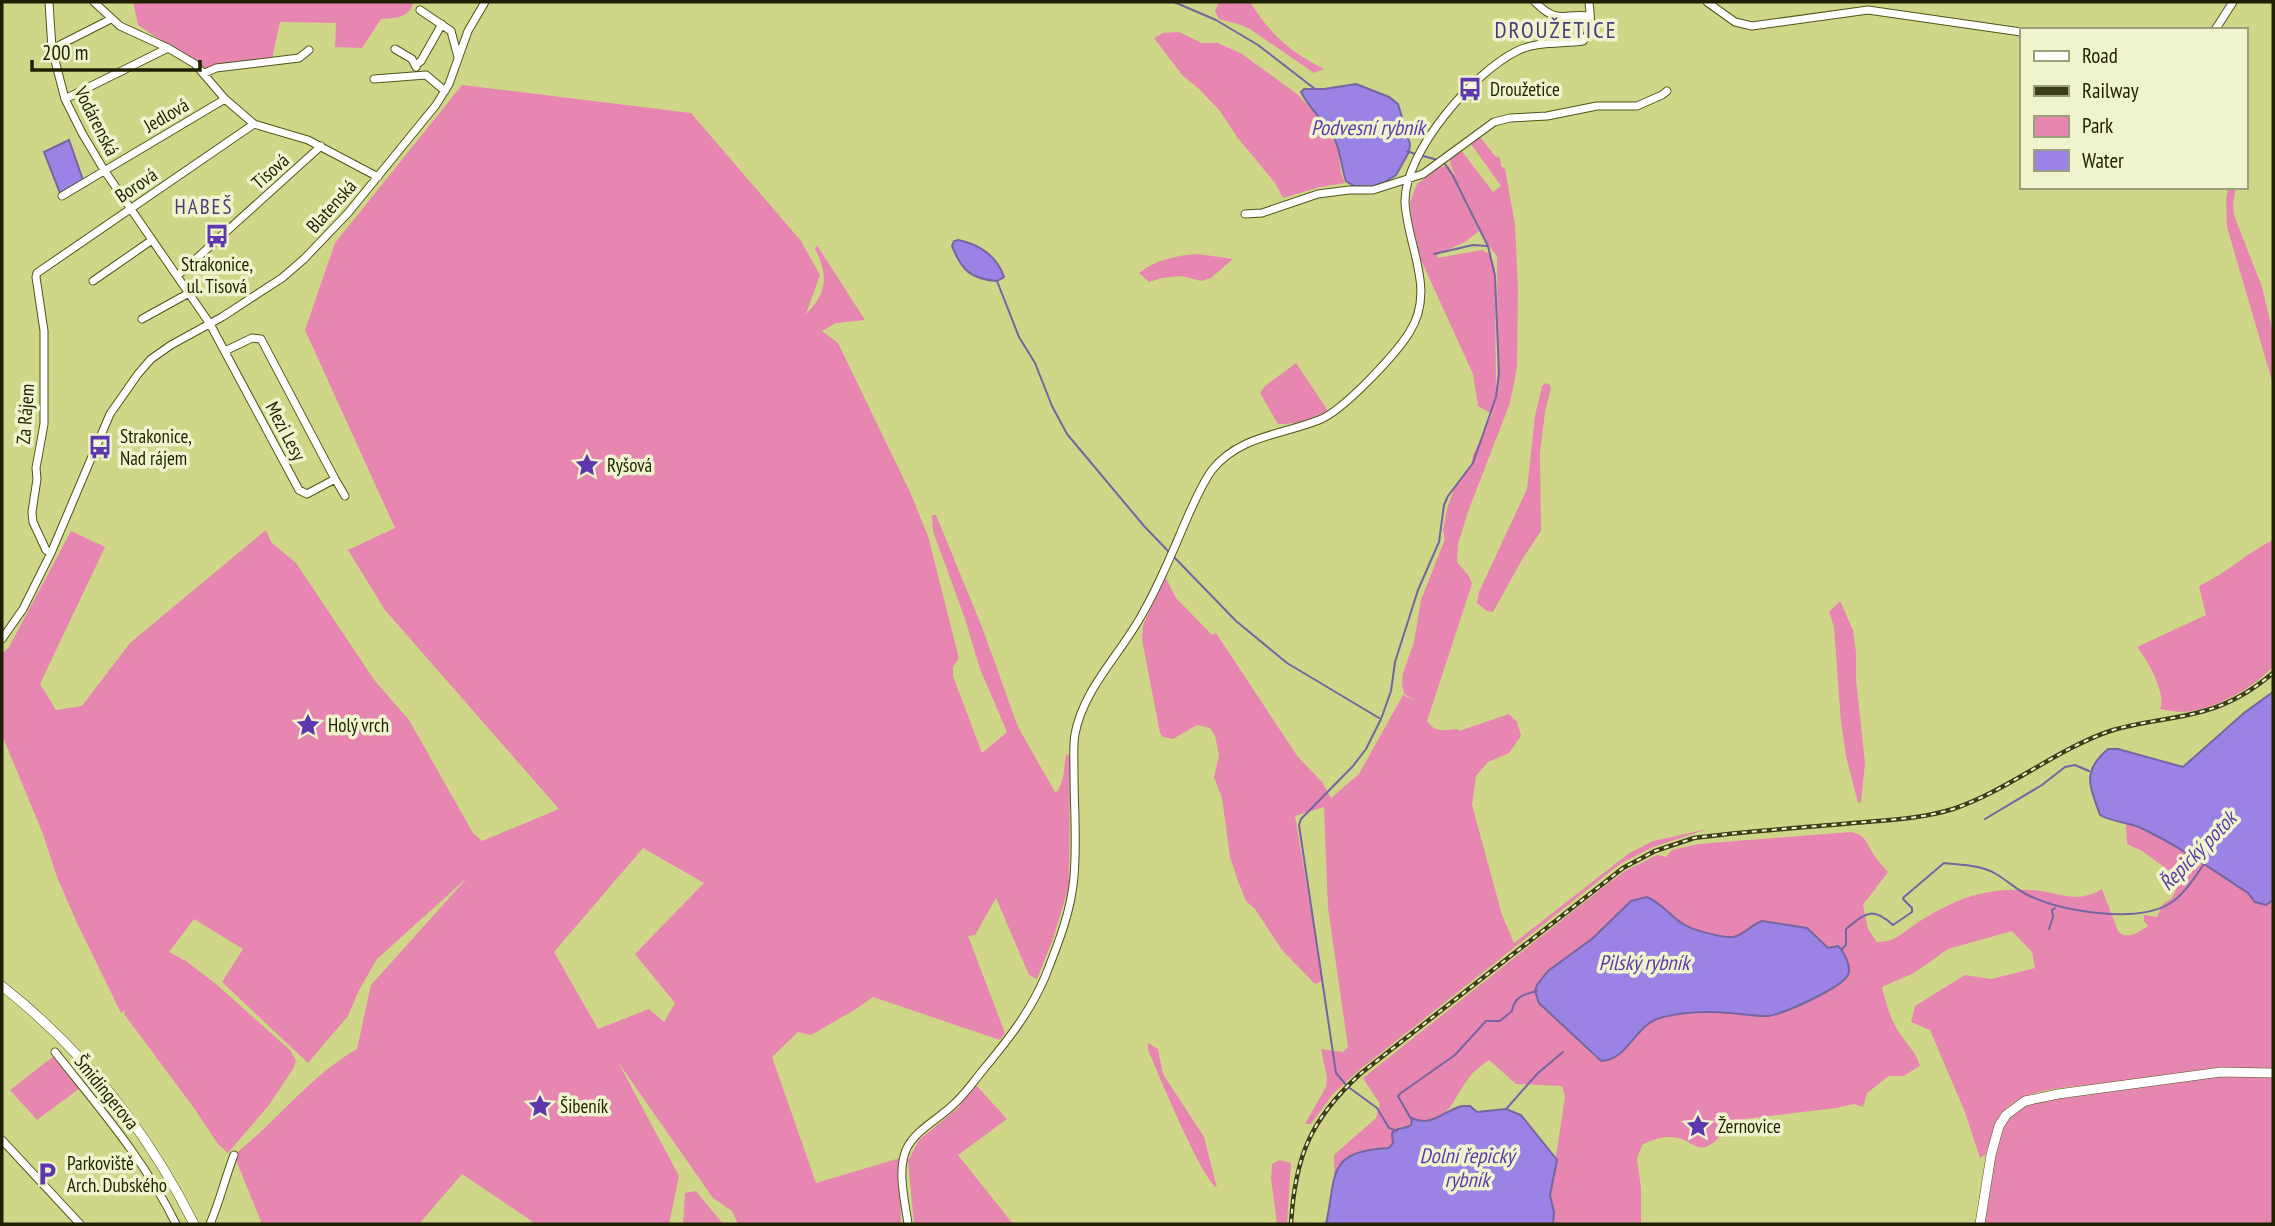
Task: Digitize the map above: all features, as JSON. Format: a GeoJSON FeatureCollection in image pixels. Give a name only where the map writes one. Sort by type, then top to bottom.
{"type":"FeatureCollection","features":[{"type":"Feature","properties":{"kind":"main road"},"geometry":{"type":"LineString","coordinates":[[2,986],[57,1034],[104,1084],[151,1149],[194,1224]]}},
{"type":"Feature","properties":{"kind":"main road"},"geometry":{"type":"LineString","coordinates":[[1980,1224],[1990,1155],[1999,1126],[2006,1115],[2025,1101],[2221,1072],[2273,1073]]}},
{"type":"Feature","properties":{"kind":"street","name":"Vodárenská"},"geometry":{"type":"LineString","coordinates":[[49,2],[52,49],[65,99],[104,170],[210,324]]}},
{"type":"Feature","properties":{"kind":"street"},"geometry":{"type":"LineString","coordinates":[[94,2],[120,26],[195,64],[225,99],[254,124],[308,140],[378,177]]}},
{"type":"Feature","properties":{"kind":"street","name":"Blatenská"},"geometry":{"type":"LineString","coordinates":[[2,639],[23,609],[51,553],[110,414],[138,374],[151,359],[171,345],[210,324],[282,278],[348,213],[445,91],[468,31],[485,2]]}},
{"type":"Feature","properties":{"kind":"street"},"geometry":{"type":"LineString","coordinates":[[1535,2],[1547,14],[1558,17],[1590,16]]}},
{"type":"Feature","properties":{"kind":"street"},"geometry":{"type":"LineString","coordinates":[[908,1224],[903,1159],[910,1143],[954,1104],[1027,1014],[1060,938],[1069,910],[1075,875],[1075,737],[1083,706],[1145,610],[1202,485],[1221,460],[1244,444],[1320,420],[1339,408],[1398,347],[1412,328],[1421,298],[1418,262],[1405,205],[1411,167],[1428,137],[1474,83],[1516,51],[1534,46],[1583,41],[1589,34],[1589,2]]}},
{"type":"Feature","properties":{"kind":"street"},"geometry":{"type":"LineString","coordinates":[[1707,2],[1735,22],[1752,26],[1868,10],[2020,32]]}},
{"type":"Feature","properties":{"kind":"street"},"geometry":{"type":"LineString","coordinates":[[2216,28],[2233,2]]}},
{"type":"Feature","properties":{"kind":"street"},"geometry":{"type":"LineString","coordinates":[[420,10],[451,31],[458,57]]}},
{"type":"Feature","properties":{"kind":"street"},"geometry":{"type":"LineString","coordinates":[[52,49],[111,19]]}},
{"type":"Feature","properties":{"kind":"street"},"geometry":{"type":"LineString","coordinates":[[416,65],[442,24]]}},
{"type":"Feature","properties":{"kind":"street"},"geometry":{"type":"LineString","coordinates":[[65,99],[168,48]]}},
{"type":"Feature","properties":{"kind":"street"},"geometry":{"type":"LineString","coordinates":[[395,49],[412,59],[417,75]]}},
{"type":"Feature","properties":{"kind":"street"},"geometry":{"type":"LineString","coordinates":[[205,73],[216,68],[299,58],[309,50]]}},
{"type":"Feature","properties":{"kind":"street"},"geometry":{"type":"LineString","coordinates":[[374,79],[417,75],[431,77],[445,91]]}},
{"type":"Feature","properties":{"kind":"street"},"geometry":{"type":"LineString","coordinates":[[1245,214],[1262,213],[1318,194],[1373,190],[1407,180],[1423,174],[1494,122],[1510,118],[1547,116],[1597,106],[1637,106],[1667,91]]}},
{"type":"Feature","properties":{"kind":"street","name":"Jedlová"},"geometry":{"type":"LineString","coordinates":[[62,196],[225,99]]}},
{"type":"Feature","properties":{"kind":"street","name":"Borová"},"geometry":{"type":"LineString","coordinates":[[37,273],[254,124]]}},
{"type":"Feature","properties":{"kind":"street","name":"Tisová"},"geometry":{"type":"LineString","coordinates":[[177,276],[321,146]]}},
{"type":"Feature","properties":{"kind":"street"},"geometry":{"type":"LineString","coordinates":[[93,281],[152,240]]}},
{"type":"Feature","properties":{"kind":"street","name":"Za Rájem"},"geometry":{"type":"LineString","coordinates":[[37,273],[44,331],[44,408],[32,512],[33,522],[46,550],[51,553]]}},
{"type":"Feature","properties":{"kind":"street"},"geometry":{"type":"LineString","coordinates":[[142,319],[189,293]]}},
{"type":"Feature","properties":{"kind":"street","name":"Mezi Lesy"},"geometry":{"type":"LineString","coordinates":[[210,324],[299,490],[307,494],[335,479]]}},
{"type":"Feature","properties":{"kind":"street","name":"Mezi Lesy"},"geometry":{"type":"LineString","coordinates":[[225,351],[252,338],[261,339],[345,496]]}},
{"type":"Feature","properties":{"kind":"street","name":"Šmidingerova"},"geometry":{"type":"LineString","coordinates":[[55,1052],[132,1148],[163,1197],[176,1224]]}},
{"type":"Feature","properties":{"kind":"street"},"geometry":{"type":"LineString","coordinates":[[2,1140],[80,1224]]}},
{"type":"Feature","properties":{"kind":"street"},"geometry":{"type":"LineString","coordinates":[[210,1224],[224,1191],[227,1172],[234,1155]]}},
{"type":"Feature","properties":{"kind":"green space"},"geometry":{"type":"Polygon","coordinates":[[[133,2],[413,2],[406,14],[381,19],[362,48],[335,47],[336,23],[280,22],[271,63],[205,70],[138,25],[133,2]]]}},
{"type":"Feature","properties":{"kind":"green space"},"geometry":{"type":"Polygon","coordinates":[[[1219,2],[1250,2],[1282,41],[1324,69],[1314,73],[1250,29],[1219,19],[1215,11],[1219,2]]]}},
{"type":"Feature","properties":{"kind":"green space"},"geometry":{"type":"Polygon","coordinates":[[[1179,32],[1202,43],[1218,43],[1242,54],[1297,94],[1315,113],[1338,147],[1345,183],[1283,198],[1275,183],[1237,137],[1220,111],[1183,76],[1154,38],[1163,33],[1179,32]]]}},
{"type":"Feature","properties":{"kind":"green space"},"geometry":{"type":"Polygon","coordinates":[[[462,85],[691,113],[801,241],[820,275],[806,314],[818,299],[824,284],[815,249],[817,245],[865,320],[836,323],[822,331],[838,343],[910,492],[928,536],[959,658],[953,667],[953,676],[982,753],[1007,732],[980,669],[933,531],[932,515],[936,515],[982,627],[1018,727],[1055,792],[1058,791],[1063,778],[1066,754],[1070,756],[1069,886],[1053,939],[1037,979],[1029,975],[996,898],[975,935],[968,936],[1005,1033],[1000,1040],[873,997],[811,1035],[798,1032],[772,1057],[816,1183],[900,1158],[901,1224],[738,1224],[732,1211],[713,1198],[618,1062],[679,1176],[669,1224],[536,1224],[462,1174],[419,1224],[262,1224],[234,1155],[324,1072],[357,1049],[371,985],[468,877],[377,959],[348,1016],[308,1063],[222,982],[243,949],[194,919],[169,952],[186,961],[216,984],[291,1051],[296,1061],[269,1105],[228,1153],[218,1144],[124,1014],[125,1010],[121,1013],[57,877],[43,834],[2,735],[2,654],[9,647],[71,531],[105,547],[40,684],[56,710],[82,706],[130,643],[266,530],[271,542],[296,563],[375,681],[409,720],[473,833],[482,841],[559,809],[385,610],[348,550],[395,528],[305,330],[335,243],[462,85]],[[643,848],[554,952],[598,1029],[649,1009],[664,1022],[675,1003],[635,954],[704,883],[643,848]]]}},
{"type":"Feature","properties":{"kind":"green space"},"geometry":{"type":"Polygon","coordinates":[[[1480,137],[1495,156],[1500,158],[1501,166],[1505,169],[1515,224],[1518,288],[1517,367],[1510,403],[1458,544],[1457,562],[1472,584],[1427,721],[1436,729],[1459,731],[1509,714],[1517,722],[1521,736],[1509,753],[1488,762],[1476,776],[1472,805],[1502,915],[1514,943],[1628,854],[1653,841],[1708,829],[1653,847],[1620,864],[1358,1071],[1333,1094],[1311,1124],[1305,1124],[1326,1087],[1327,1077],[1321,1049],[1343,1052],[1348,1047],[1328,908],[1324,807],[1295,816],[1323,981],[1315,984],[1282,950],[1255,909],[1246,901],[1230,857],[1222,798],[1214,777],[1219,755],[1215,736],[1210,728],[1197,725],[1173,739],[1163,737],[1160,733],[1142,640],[1143,625],[1166,578],[1176,598],[1212,635],[1216,633],[1298,757],[1322,782],[1331,798],[1359,774],[1403,695],[1416,701],[1404,694],[1402,684],[1414,642],[1421,600],[1445,539],[1443,531],[1454,489],[1471,465],[1492,414],[1478,406],[1473,374],[1421,260],[1410,202],[1417,184],[1439,167],[1449,166],[1456,177],[1450,163],[1451,157],[1461,150],[1493,192],[1501,186],[1471,144],[1480,137]],[[1459,185],[1479,231],[1465,242],[1438,254],[1437,258],[1482,250],[1490,254],[1495,268],[1496,395],[1497,256],[1489,246],[1459,185]]]}},
{"type":"Feature","properties":{"kind":"green space"},"geometry":{"type":"Polygon","coordinates":[[[2228,189],[2236,189],[2234,215],[2262,287],[2273,333],[2273,384],[2227,227],[2228,189]]]}},
{"type":"Feature","properties":{"kind":"green space"},"geometry":{"type":"Polygon","coordinates":[[[1198,254],[1233,259],[1211,278],[1201,281],[1182,276],[1149,282],[1139,273],[1167,259],[1198,254]]]}},
{"type":"Feature","properties":{"kind":"green space"},"geometry":{"type":"Polygon","coordinates":[[[1296,363],[1328,411],[1298,422],[1278,424],[1260,393],[1265,386],[1296,363]]]}},
{"type":"Feature","properties":{"kind":"green space"},"geometry":{"type":"Polygon","coordinates":[[[1546,383],[1551,388],[1540,453],[1541,531],[1493,612],[1487,611],[1477,603],[1479,592],[1527,489],[1535,416],[1542,386],[1546,383]]]}},
{"type":"Feature","properties":{"kind":"green space"},"geometry":{"type":"Polygon","coordinates":[[[2273,540],[2273,667],[2254,683],[2220,703],[2183,712],[2160,709],[2161,695],[2158,686],[2151,668],[2137,647],[2206,615],[2199,586],[2273,540]]]}},
{"type":"Feature","properties":{"kind":"green space"},"geometry":{"type":"Polygon","coordinates":[[[1840,601],[1853,630],[1856,652],[1856,679],[1865,763],[1861,802],[1858,803],[1846,756],[1834,627],[1829,612],[1840,601]]]}},
{"type":"Feature","properties":{"kind":"green space"},"geometry":{"type":"Polygon","coordinates":[[[2126,822],[2172,844],[2249,893],[2255,902],[2266,905],[2273,900],[2273,1069],[2190,1072],[2034,1093],[2013,1103],[2002,1113],[1986,1154],[1980,1158],[1965,1112],[1930,1030],[1911,1022],[1915,1006],[1965,975],[1991,979],[2035,968],[2032,952],[2012,931],[1948,949],[1914,973],[1882,987],[1894,1024],[1920,1066],[1903,1076],[1889,1076],[1867,1093],[1863,1107],[1854,1104],[1745,1119],[1730,1126],[1716,1141],[1705,1147],[1673,1137],[1642,1145],[1637,1159],[1641,1188],[1641,1224],[1553,1224],[1554,1212],[1550,1195],[1565,1097],[1562,1086],[1516,1084],[1489,1060],[1472,1074],[1443,1114],[1435,1119],[1411,1121],[1408,1127],[1398,1127],[1389,1148],[1373,1149],[1338,1165],[1334,1177],[1334,1155],[1376,1118],[1380,1104],[1363,1078],[1606,885],[1625,871],[1657,855],[1666,857],[1672,850],[1698,844],[1856,833],[1865,839],[1888,872],[1863,905],[1868,929],[1877,942],[1884,942],[1948,905],[1985,893],[2010,890],[2074,897],[2102,889],[2118,931],[2125,935],[2141,931],[2148,926],[2144,915],[2157,917],[2162,905],[2172,898],[2178,885],[2178,877],[2142,851],[2127,844],[2126,822]],[[1647,897],[1631,901],[1593,938],[1548,971],[1537,985],[1535,991],[1548,1010],[1597,1059],[1653,1020],[1678,1014],[1712,1012],[1747,1015],[1795,1007],[1841,982],[1849,973],[1842,950],[1838,946],[1828,948],[1807,928],[1762,921],[1737,936],[1722,936],[1687,926],[1647,897]]]}},
{"type":"Feature","properties":{"kind":"green space"},"geometry":{"type":"Polygon","coordinates":[[[1148,1043],[1158,1049],[1163,1074],[1204,1137],[1217,1188],[1191,1146],[1148,1050],[1148,1043]]]}},
{"type":"Feature","properties":{"kind":"green space"},"geometry":{"type":"Polygon","coordinates":[[[54,1056],[80,1088],[37,1120],[10,1090],[54,1056]]]}},
{"type":"Feature","properties":{"kind":"green space"},"geometry":{"type":"Polygon","coordinates":[[[2221,1076],[2273,1077],[2273,1224],[1984,1224],[1995,1156],[2003,1128],[2009,1118],[2027,1105],[2059,1098],[2221,1076]]]}},
{"type":"Feature","properties":{"kind":"green space"},"geometry":{"type":"Polygon","coordinates":[[[975,1084],[1007,1119],[958,1155],[1013,1224],[914,1224],[908,1161],[919,1140],[958,1108],[975,1084]]]}},
{"type":"Feature","properties":{"kind":"green space"},"geometry":{"type":"Polygon","coordinates":[[[1280,1160],[1291,1163],[1287,1224],[1277,1224],[1271,1178],[1272,1164],[1280,1160]]]}},
{"type":"Feature","properties":{"kind":"green space"},"geometry":{"type":"Polygon","coordinates":[[[696,1191],[723,1224],[683,1224],[685,1193],[696,1191]]]}},
{"type":"Feature","properties":{"kind":"water","name":"Podvesní rybník"},"geometry":{"type":"Polygon","coordinates":[[[1356,84],[1389,97],[1398,104],[1410,144],[1409,152],[1396,175],[1372,187],[1354,186],[1346,181],[1334,138],[1301,92],[1304,89],[1356,84]]]}},
{"type":"Feature","properties":{"kind":"water"},"geometry":{"type":"Polygon","coordinates":[[[69,140],[83,180],[60,193],[44,152],[69,140]]]}},
{"type":"Feature","properties":{"kind":"water"},"geometry":{"type":"Polygon","coordinates":[[[958,240],[986,252],[997,263],[1004,277],[997,281],[988,280],[968,272],[952,246],[954,241],[958,240]]]}},
{"type":"Feature","properties":{"kind":"water"},"geometry":{"type":"Polygon","coordinates":[[[2273,692],[2273,900],[2266,905],[2255,902],[2248,893],[2155,835],[2100,815],[2090,780],[2094,765],[2108,749],[2118,749],[2183,767],[2244,713],[2273,692]]]}},
{"type":"Feature","properties":{"kind":"water","name":"Pilský rybník"},"geometry":{"type":"Polygon","coordinates":[[[1647,897],[1683,924],[1715,935],[1737,936],[1762,921],[1807,928],[1828,948],[1838,946],[1848,964],[1848,975],[1835,987],[1797,1006],[1767,1016],[1704,1012],[1660,1018],[1644,1027],[1618,1055],[1601,1061],[1539,1003],[1535,991],[1548,971],[1593,938],[1631,901],[1647,897]]]}},
{"type":"Feature","properties":{"kind":"water","name":"Dolní řepický rybník"},"geometry":{"type":"Polygon","coordinates":[[[1462,1106],[1470,1106],[1477,1112],[1506,1109],[1521,1115],[1557,1160],[1550,1195],[1554,1212],[1553,1224],[1326,1224],[1334,1179],[1344,1160],[1369,1150],[1389,1148],[1393,1143],[1392,1133],[1411,1125],[1412,1118],[1419,1121],[1432,1120],[1462,1106]]]}},
{"type":"Feature","properties":{"kind":"waterway"},"geometry":{"type":"LineString","coordinates":[[1174,2],[1216,20],[1258,45],[1315,89]]}},
{"type":"Feature","properties":{"kind":"waterway"},"geometry":{"type":"LineString","coordinates":[[1407,151],[1418,155]]}},
{"type":"Feature","properties":{"kind":"waterway"},"geometry":{"type":"LineString","coordinates":[[1423,156],[1438,160]]}},
{"type":"Feature","properties":{"kind":"waterway"},"geometry":{"type":"LineString","coordinates":[[1397,1131],[1389,1128],[1377,1108],[1347,1086],[1336,1073],[1299,825],[1301,819],[1353,766],[1366,749],[1381,719],[1391,691],[1395,662],[1418,590],[1439,542],[1444,505],[1473,463],[1496,397],[1499,374],[1495,276],[1488,246],[1443,161]]}},
{"type":"Feature","properties":{"kind":"waterway"},"geometry":{"type":"LineString","coordinates":[[1434,254],[1473,245],[1487,246]]}},
{"type":"Feature","properties":{"kind":"waterway"},"geometry":{"type":"LineString","coordinates":[[997,281],[1019,337],[1035,363],[1052,406],[1067,434],[1169,552]]}},
{"type":"Feature","properties":{"kind":"waterway"},"geometry":{"type":"LineString","coordinates":[[1173,556],[1236,621],[1287,663],[1379,718]]}},
{"type":"Feature","properties":{"kind":"waterway"},"geometry":{"type":"LineString","coordinates":[[1985,819],[2042,785],[2065,767],[2075,765],[2089,771]]}},
{"type":"Feature","properties":{"kind":"waterway","name":"Řepický potok"},"geometry":{"type":"LineString","coordinates":[[1841,950],[1846,945],[1846,929],[1864,916],[1880,915],[1893,925],[1912,912],[1904,897],[1944,863],[1990,871],[2032,897],[2063,907],[2120,914],[2155,910],[2169,904],[2184,891],[2204,864]]}},
{"type":"Feature","properties":{"kind":"waterway"},"geometry":{"type":"LineString","coordinates":[[2049,929],[2052,910],[2055,908]]}},
{"type":"Feature","properties":{"kind":"waterway"},"geometry":{"type":"LineString","coordinates":[[1411,1119],[1398,1096],[1455,1055],[1486,1021],[1500,1021],[1512,1011],[1517,999],[1537,991]]}},
{"type":"Feature","properties":{"kind":"waterway","name":"Řepický potok"},"geometry":{"type":"LineString","coordinates":[[1507,1108],[1538,1073],[1563,1052]]}},
{"type":"Feature","properties":{"kind":"railway"},"geometry":{"type":"LineString","coordinates":[[1291,1224],[1296,1179],[1308,1141],[1317,1124],[1343,1091],[1360,1074],[1623,868],[1655,851],[1694,838],[1903,819],[1953,809],[1974,801],[2090,739],[2110,731],[2214,708],[2241,696],[2273,673]]}},
{"type":"Feature","properties":{"kind":"place","name":"Droužetice"},"geometry":{"type":"Point","coordinates":[1470,89]}},
{"type":"Feature","properties":{"kind":"place","name":"Strakonice, ul. Tisová"},"geometry":{"type":"Point","coordinates":[217,236]}},
{"type":"Feature","properties":{"kind":"place","name":"Strakonice, Nad rájem"},"geometry":{"type":"Point","coordinates":[100,447]}},
{"type":"Feature","properties":{"kind":"place","name":"Ryšová"},"geometry":{"type":"Point","coordinates":[587,465]}},
{"type":"Feature","properties":{"kind":"place","name":"Holý vrch"},"geometry":{"type":"Point","coordinates":[308,725]}},
{"type":"Feature","properties":{"kind":"place","name":"Šibeník"},"geometry":{"type":"Point","coordinates":[540,1106]}},
{"type":"Feature","properties":{"kind":"place","name":"Žernovice"},"geometry":{"type":"Point","coordinates":[1698,1126]}},
{"type":"Feature","properties":{"kind":"place","name":"Parkoviště Arch. Dubského"},"geometry":{"type":"Point","coordinates":[47,1174]}},
{"type":"Feature","properties":{"kind":"district","name":"DROUŽETICE"},"geometry":{"type":"Point","coordinates":[1556,30]}},
{"type":"Feature","properties":{"kind":"district","name":"HABEŠ"},"geometry":{"type":"Point","coordinates":[204,207]}}]}
